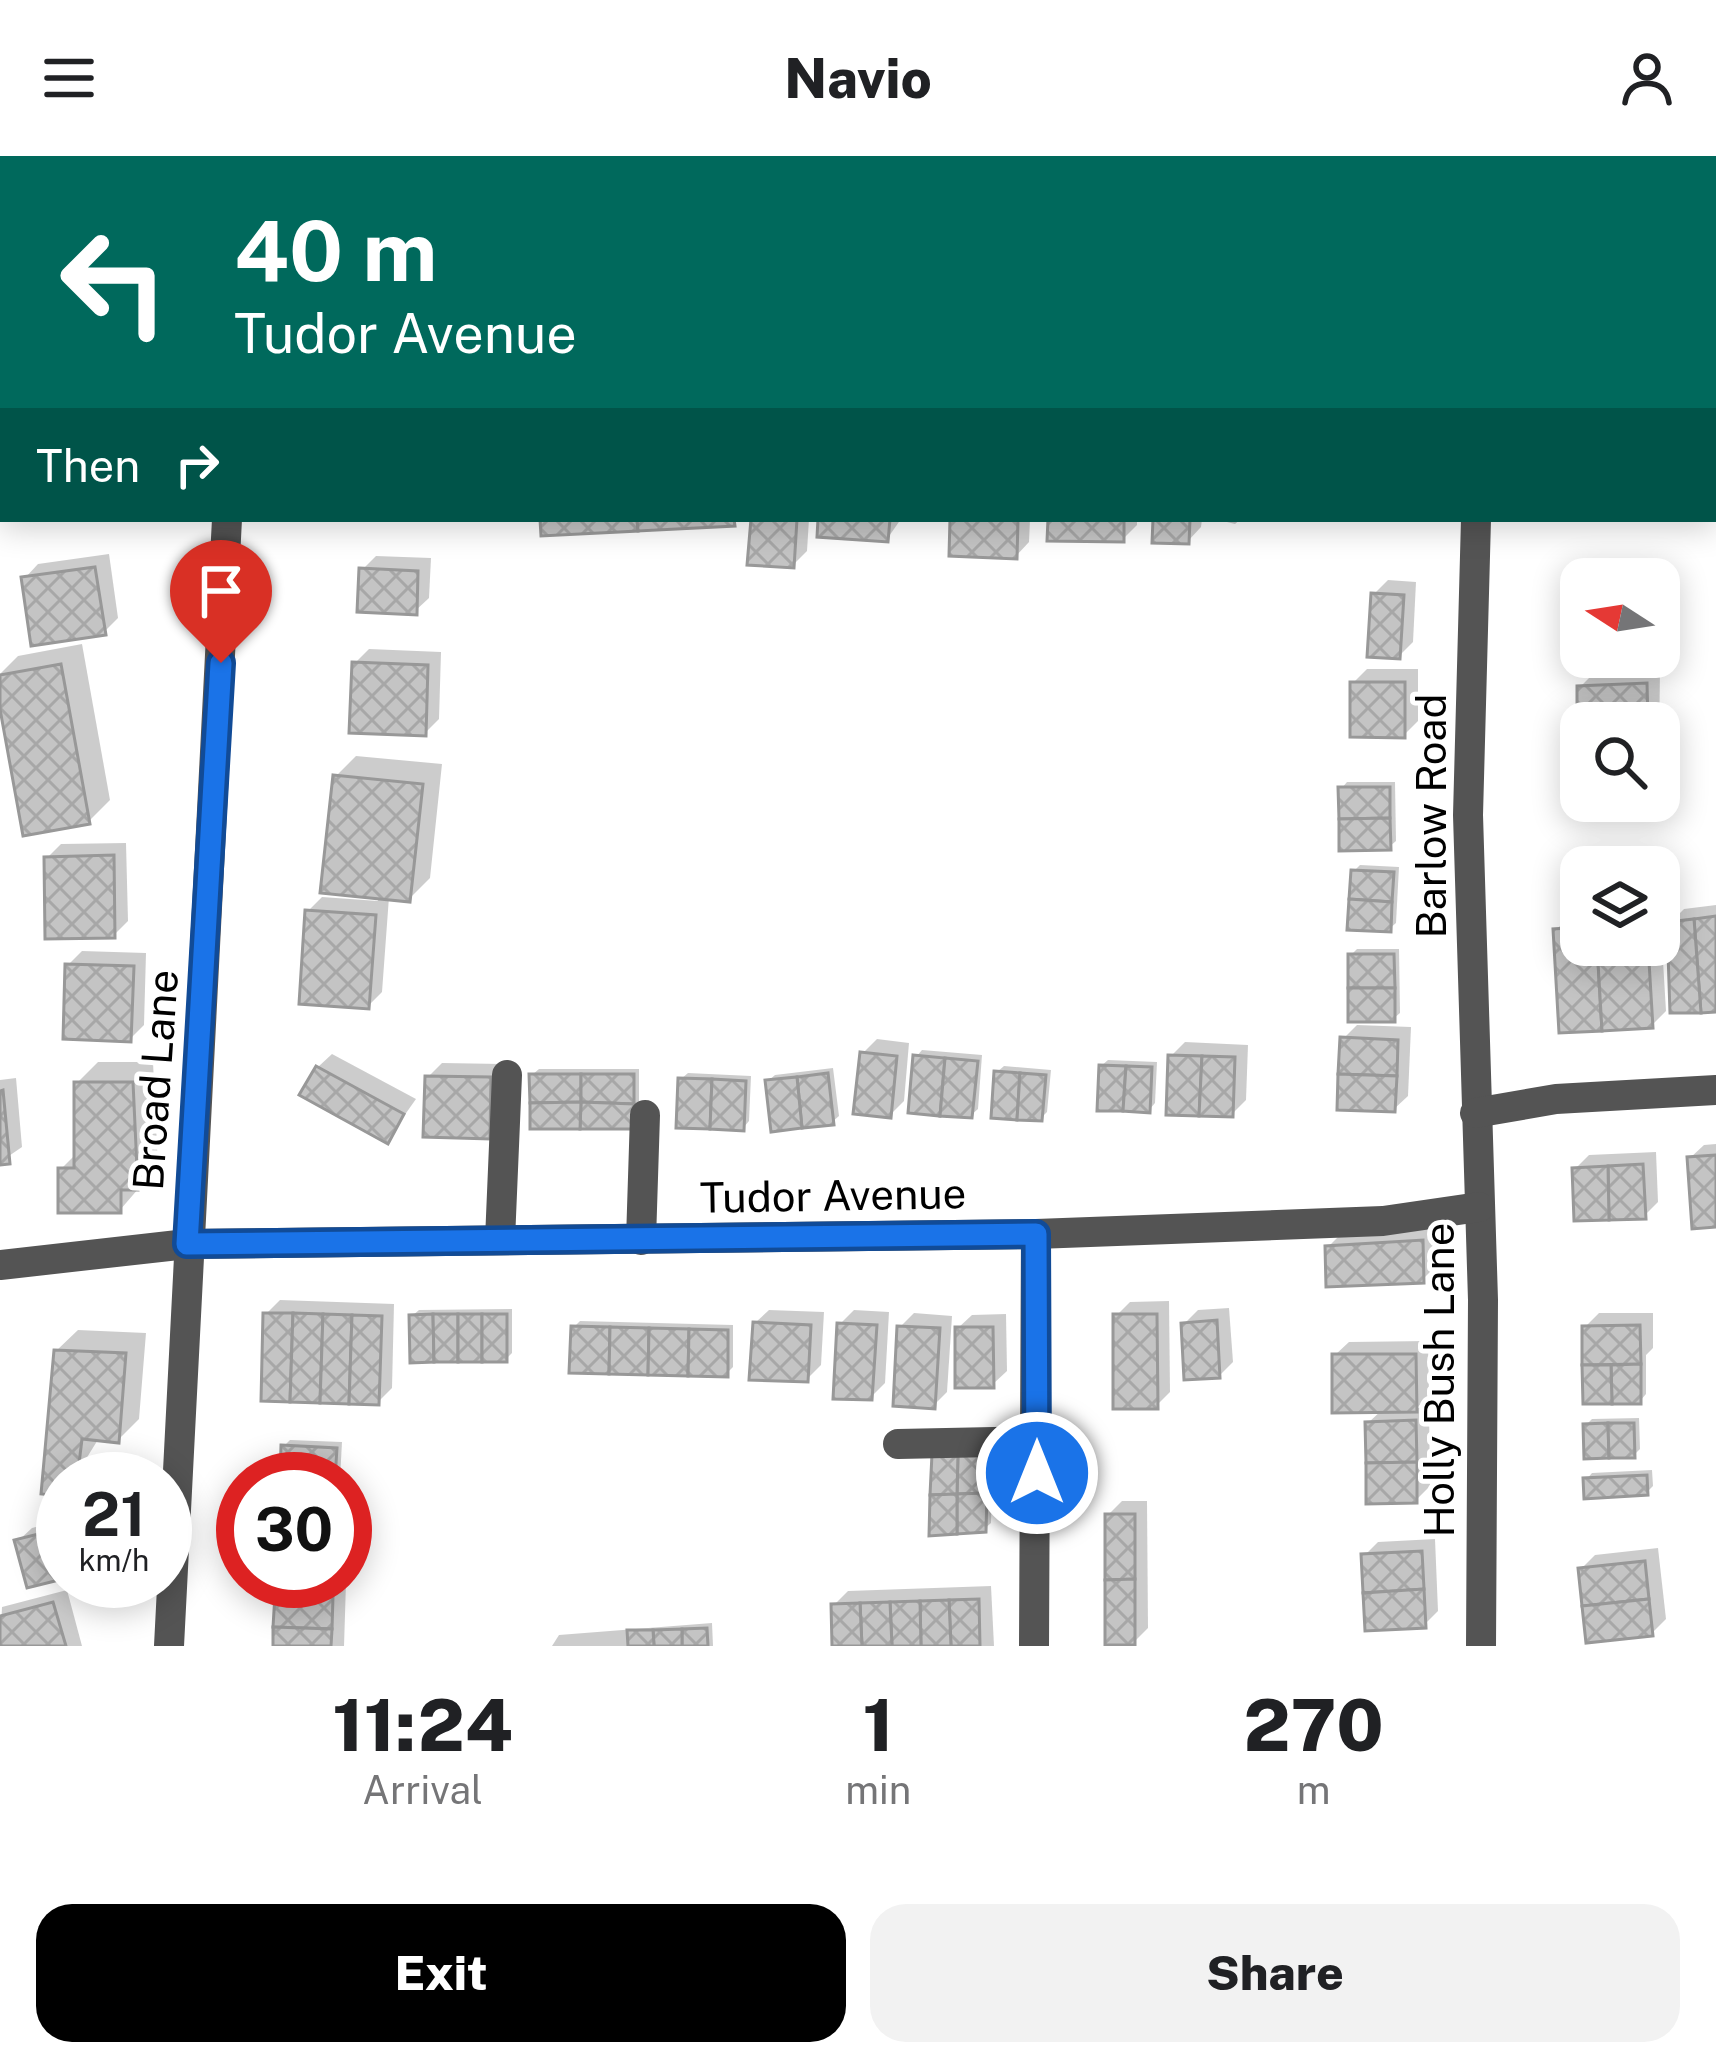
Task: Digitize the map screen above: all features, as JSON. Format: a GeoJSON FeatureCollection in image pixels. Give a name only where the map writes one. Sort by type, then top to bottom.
{"type":"FeatureCollection","features":[{"type":"Feature","properties":{"kind":"street","name":"Broad Lane"},"geometry":{"type":"LineString","coordinates":[[170,1646],[227,522]]}},
{"type":"Feature","properties":{"kind":"street","name":"Barlow Road"},"geometry":{"type":"LineString","coordinates":[[1474,1113],[1468,815],[1476,522]]}},
{"type":"Feature","properties":{"kind":"street"},"geometry":{"type":"LineString","coordinates":[[500,1240],[507,1075]]}},
{"type":"Feature","properties":{"kind":"street"},"geometry":{"type":"LineString","coordinates":[[1474,1113],[1556,1100],[1716,1090]]}},
{"type":"Feature","properties":{"kind":"street","name":"Holly Bush Lane"},"geometry":{"type":"LineString","coordinates":[[1474,1113],[1479,1207],[1481,1646]]}},
{"type":"Feature","properties":{"kind":"street"},"geometry":{"type":"LineString","coordinates":[[640,1240],[645,1115]]}},
{"type":"Feature","properties":{"kind":"street","name":"Tudor Avenue"},"geometry":{"type":"LineString","coordinates":[[0,1264],[187,1244],[1036,1234],[1383,1221],[1479,1207]]}},
{"type":"Feature","properties":{"kind":"street"},"geometry":{"type":"LineString","coordinates":[[1034,1646],[1036,1234]]}},
{"type":"Feature","properties":{"kind":"street"},"geometry":{"type":"LineString","coordinates":[[898,1444],[1037,1441]]}},
{"type":"Feature","properties":{"kind":"building"},"geometry":{"type":"Polygon","coordinates":[[[540,522],[637,522],[638,531],[541,536],[540,522]]]}},
{"type":"Feature","properties":{"kind":"building"},"geometry":{"type":"Polygon","coordinates":[[[637,522],[734,522],[735,526],[638,531],[637,522]]]}},
{"type":"Feature","properties":{"kind":"building"},"geometry":{"type":"Polygon","coordinates":[[[751,522],[797,522],[794,568],[747,565],[751,522]]]}},
{"type":"Feature","properties":{"kind":"building"},"geometry":{"type":"Polygon","coordinates":[[[818,522],[890,522],[888,542],[817,537],[818,522]]]}},
{"type":"Feature","properties":{"kind":"building"},"geometry":{"type":"Polygon","coordinates":[[[950,522],[1018,522],[1017,559],[949,556],[950,522]]]}},
{"type":"Feature","properties":{"kind":"building"},"geometry":{"type":"Polygon","coordinates":[[[1048,522],[1124,522],[1124,542],[1047,541],[1048,522]]]}},
{"type":"Feature","properties":{"kind":"building"},"geometry":{"type":"Polygon","coordinates":[[[1153,522],[1190,522],[1189,544],[1152,543],[1153,522]]]}},
{"type":"Feature","properties":{"kind":"building"},"geometry":{"type":"Polygon","coordinates":[[[95,567],[106,635],[31,646],[21,577],[95,567]]]}},
{"type":"Feature","properties":{"kind":"building"},"geometry":{"type":"Polygon","coordinates":[[[359,568],[418,571],[417,615],[357,612],[359,568]]]}},
{"type":"Feature","properties":{"kind":"building"},"geometry":{"type":"Polygon","coordinates":[[[1371,593],[1404,595],[1400,659],[1367,657],[1371,593]]]}},
{"type":"Feature","properties":{"kind":"building"},"geometry":{"type":"Polygon","coordinates":[[[352,662],[428,665],[426,736],[349,733],[352,662]]]}},
{"type":"Feature","properties":{"kind":"building"},"geometry":{"type":"Polygon","coordinates":[[[61,664],[90,824],[23,836],[0,709],[0,675],[61,664]]]}},
{"type":"Feature","properties":{"kind":"building"},"geometry":{"type":"Polygon","coordinates":[[[1350,682],[1405,682],[1405,738],[1350,737],[1350,682]]]}},
{"type":"Feature","properties":{"kind":"building"},"geometry":{"type":"Polygon","coordinates":[[[1647,683],[1648,702],[1577,702],[1577,686],[1647,683]]]}},
{"type":"Feature","properties":{"kind":"building"},"geometry":{"type":"Polygon","coordinates":[[[333,775],[423,784],[410,902],[320,893],[333,775]]]}},
{"type":"Feature","properties":{"kind":"building"},"geometry":{"type":"Polygon","coordinates":[[[1338,787],[1390,787],[1390,818],[1339,819],[1338,787]]]}},
{"type":"Feature","properties":{"kind":"building"},"geometry":{"type":"Polygon","coordinates":[[[1390,818],[1391,850],[1339,851],[1339,819],[1390,818]]]}},
{"type":"Feature","properties":{"kind":"building"},"geometry":{"type":"Polygon","coordinates":[[[114,855],[115,938],[45,939],[44,857],[114,855]]]}},
{"type":"Feature","properties":{"kind":"building"},"geometry":{"type":"Polygon","coordinates":[[[1351,870],[1394,872],[1392,902],[1349,899],[1351,870]]]}},
{"type":"Feature","properties":{"kind":"building"},"geometry":{"type":"Polygon","coordinates":[[[1349,899],[1392,902],[1391,932],[1347,930],[1349,899]]]}},
{"type":"Feature","properties":{"kind":"building"},"geometry":{"type":"Polygon","coordinates":[[[305,910],[376,915],[369,1009],[299,1004],[305,910]]]}},
{"type":"Feature","properties":{"kind":"building"},"geometry":{"type":"Polygon","coordinates":[[[1716,916],[1716,1012],[1701,1013],[1694,919],[1716,916]]]}},
{"type":"Feature","properties":{"kind":"building"},"geometry":{"type":"Polygon","coordinates":[[[1694,919],[1701,1013],[1670,1013],[1668,966],[1680,966],[1680,921],[1694,919]]]}},
{"type":"Feature","properties":{"kind":"building"},"geometry":{"type":"Polygon","coordinates":[[[1560,928],[1560,966],[1598,966],[1602,1031],[1559,1033],[1553,929],[1560,928]]]}},
{"type":"Feature","properties":{"kind":"building"},"geometry":{"type":"Polygon","coordinates":[[[1348,954],[1394,954],[1395,988],[1348,988],[1348,954]]]}},
{"type":"Feature","properties":{"kind":"building"},"geometry":{"type":"Polygon","coordinates":[[[65,964],[134,966],[131,1042],[63,1039],[65,964]]]}},
{"type":"Feature","properties":{"kind":"building"},"geometry":{"type":"Polygon","coordinates":[[[1598,966],[1649,966],[1653,1028],[1602,1031],[1598,966]]]}},
{"type":"Feature","properties":{"kind":"building"},"geometry":{"type":"Polygon","coordinates":[[[1348,988],[1395,988],[1395,1022],[1348,1022],[1348,988]]]}},
{"type":"Feature","properties":{"kind":"building"},"geometry":{"type":"Polygon","coordinates":[[[1340,1037],[1398,1040],[1397,1076],[1338,1074],[1340,1037]]]}},
{"type":"Feature","properties":{"kind":"building"},"geometry":{"type":"Polygon","coordinates":[[[860,1052],[897,1056],[891,1118],[853,1114],[860,1052]]]}},
{"type":"Feature","properties":{"kind":"building"},"geometry":{"type":"Polygon","coordinates":[[[913,1055],[945,1058],[940,1116],[908,1113],[913,1055]]]}},
{"type":"Feature","properties":{"kind":"building"},"geometry":{"type":"Polygon","coordinates":[[[1168,1055],[1202,1056],[1199,1116],[1166,1115],[1168,1055]]]}},
{"type":"Feature","properties":{"kind":"building"},"geometry":{"type":"Polygon","coordinates":[[[1202,1056],[1235,1057],[1233,1117],[1199,1116],[1202,1056]]]}},
{"type":"Feature","properties":{"kind":"building"},"geometry":{"type":"Polygon","coordinates":[[[945,1058],[978,1061],[972,1118],[940,1116],[945,1058]]]}},
{"type":"Feature","properties":{"kind":"building"},"geometry":{"type":"Polygon","coordinates":[[[1099,1065],[1126,1066],[1123,1111],[1097,1111],[1099,1065]]]}},
{"type":"Feature","properties":{"kind":"building"},"geometry":{"type":"Polygon","coordinates":[[[316,1066],[404,1114],[388,1144],[299,1095],[316,1066]]]}},
{"type":"Feature","properties":{"kind":"building"},"geometry":{"type":"Polygon","coordinates":[[[1126,1066],[1152,1067],[1150,1113],[1123,1111],[1126,1066]]]}},
{"type":"Feature","properties":{"kind":"building"},"geometry":{"type":"Polygon","coordinates":[[[994,1071],[1020,1073],[1017,1120],[991,1118],[994,1071]]]}},
{"type":"Feature","properties":{"kind":"building"},"geometry":{"type":"Polygon","coordinates":[[[828,1073],[834,1125],[802,1128],[797,1077],[828,1073]]]}},
{"type":"Feature","properties":{"kind":"building"},"geometry":{"type":"Polygon","coordinates":[[[1020,1073],[1046,1075],[1042,1121],[1017,1120],[1020,1073]]]}},
{"type":"Feature","properties":{"kind":"building"},"geometry":{"type":"Polygon","coordinates":[[[529,1074],[581,1074],[581,1102],[530,1103],[529,1074]]]}},
{"type":"Feature","properties":{"kind":"building"},"geometry":{"type":"Polygon","coordinates":[[[581,1074],[634,1074],[634,1104],[581,1102],[581,1074]]]}},
{"type":"Feature","properties":{"kind":"building"},"geometry":{"type":"Polygon","coordinates":[[[1338,1074],[1397,1076],[1395,1112],[1337,1110],[1338,1074]]]}},
{"type":"Feature","properties":{"kind":"building"},"geometry":{"type":"Polygon","coordinates":[[[425,1076],[491,1077],[490,1139],[423,1137],[425,1076]]]}},
{"type":"Feature","properties":{"kind":"building"},"geometry":{"type":"Polygon","coordinates":[[[797,1077],[802,1128],[771,1132],[765,1080],[797,1077]]]}},
{"type":"Feature","properties":{"kind":"building"},"geometry":{"type":"Polygon","coordinates":[[[678,1078],[712,1079],[710,1129],[676,1128],[678,1078]]]}},
{"type":"Feature","properties":{"kind":"building"},"geometry":{"type":"Polygon","coordinates":[[[712,1079],[746,1081],[744,1131],[710,1129],[712,1079]]]}},
{"type":"Feature","properties":{"kind":"building"},"geometry":{"type":"Polygon","coordinates":[[[74,1082],[133,1082],[138,1190],[121,1190],[121,1213],[58,1213],[58,1168],[74,1168],[74,1082]]]}},
{"type":"Feature","properties":{"kind":"building"},"geometry":{"type":"Polygon","coordinates":[[[0,1091],[10,1164],[0,1165],[0,1091]]]}},
{"type":"Feature","properties":{"kind":"building"},"geometry":{"type":"Polygon","coordinates":[[[581,1102],[634,1104],[634,1129],[580,1129],[581,1102]]]}},
{"type":"Feature","properties":{"kind":"building"},"geometry":{"type":"Polygon","coordinates":[[[581,1102],[580,1129],[530,1129],[530,1103],[581,1102]]]}},
{"type":"Feature","properties":{"kind":"building"},"geometry":{"type":"Polygon","coordinates":[[[1716,1155],[1716,1227],[1692,1229],[1687,1157],[1716,1155]]]}},
{"type":"Feature","properties":{"kind":"building"},"geometry":{"type":"Polygon","coordinates":[[[1643,1164],[1646,1219],[1609,1220],[1608,1166],[1643,1164]]]}},
{"type":"Feature","properties":{"kind":"building"},"geometry":{"type":"Polygon","coordinates":[[[1608,1166],[1609,1220],[1574,1221],[1572,1168],[1608,1166]]]}},
{"type":"Feature","properties":{"kind":"building"},"geometry":{"type":"Polygon","coordinates":[[[1423,1240],[1424,1283],[1326,1287],[1325,1246],[1423,1240]]]}},
{"type":"Feature","properties":{"kind":"building"},"geometry":{"type":"Polygon","coordinates":[[[263,1313],[293,1313],[290,1402],[261,1401],[263,1313]]]}},
{"type":"Feature","properties":{"kind":"building"},"geometry":{"type":"Polygon","coordinates":[[[293,1313],[323,1314],[320,1403],[290,1402],[293,1313]]]}},
{"type":"Feature","properties":{"kind":"building"},"geometry":{"type":"Polygon","coordinates":[[[323,1314],[352,1315],[349,1404],[320,1403],[323,1314]]]}},
{"type":"Feature","properties":{"kind":"building"},"geometry":{"type":"Polygon","coordinates":[[[433,1314],[434,1362],[410,1363],[409,1315],[433,1314]]]}},
{"type":"Feature","properties":{"kind":"building"},"geometry":{"type":"Polygon","coordinates":[[[433,1314],[458,1314],[458,1362],[434,1362],[433,1314]]]}},
{"type":"Feature","properties":{"kind":"building"},"geometry":{"type":"Polygon","coordinates":[[[458,1314],[482,1314],[482,1362],[458,1362],[458,1314]]]}},
{"type":"Feature","properties":{"kind":"building"},"geometry":{"type":"Polygon","coordinates":[[[482,1314],[507,1314],[507,1362],[482,1362],[482,1314]]]}},
{"type":"Feature","properties":{"kind":"building"},"geometry":{"type":"Polygon","coordinates":[[[1113,1314],[1157,1314],[1158,1409],[1113,1409],[1113,1314]]]}},
{"type":"Feature","properties":{"kind":"building"},"geometry":{"type":"Polygon","coordinates":[[[352,1315],[382,1316],[379,1405],[349,1404],[352,1315]]]}},
{"type":"Feature","properties":{"kind":"building"},"geometry":{"type":"Polygon","coordinates":[[[1217,1320],[1220,1378],[1184,1380],[1181,1323],[1217,1320]]]}},
{"type":"Feature","properties":{"kind":"building"},"geometry":{"type":"Polygon","coordinates":[[[753,1322],[811,1325],[808,1382],[749,1380],[753,1322]]]}},
{"type":"Feature","properties":{"kind":"building"},"geometry":{"type":"Polygon","coordinates":[[[837,1323],[877,1325],[872,1400],[833,1399],[837,1323]]]}},
{"type":"Feature","properties":{"kind":"building"},"geometry":{"type":"Polygon","coordinates":[[[1640,1325],[1641,1364],[1582,1365],[1582,1326],[1640,1325]]]}},
{"type":"Feature","properties":{"kind":"building"},"geometry":{"type":"Polygon","coordinates":[[[571,1326],[610,1327],[609,1374],[569,1373],[571,1326]]]}},
{"type":"Feature","properties":{"kind":"building"},"geometry":{"type":"Polygon","coordinates":[[[897,1326],[940,1328],[935,1409],[893,1406],[897,1326]]]}},
{"type":"Feature","properties":{"kind":"building"},"geometry":{"type":"Polygon","coordinates":[[[610,1327],[649,1328],[648,1375],[609,1374],[610,1327]]]}},
{"type":"Feature","properties":{"kind":"building"},"geometry":{"type":"Polygon","coordinates":[[[955,1327],[993,1327],[994,1388],[955,1388],[955,1327]]]}},
{"type":"Feature","properties":{"kind":"building"},"geometry":{"type":"Polygon","coordinates":[[[649,1328],[689,1329],[688,1376],[648,1375],[649,1328]]]}},
{"type":"Feature","properties":{"kind":"building"},"geometry":{"type":"Polygon","coordinates":[[[689,1329],[728,1330],[728,1377],[688,1376],[689,1329]]]}},
{"type":"Feature","properties":{"kind":"building"},"geometry":{"type":"Polygon","coordinates":[[[54,1350],[126,1353],[119,1443],[82,1439],[80,1452],[45,1452],[54,1350]]]}},
{"type":"Feature","properties":{"kind":"building"},"geometry":{"type":"Polygon","coordinates":[[[1332,1354],[1416,1354],[1417,1412],[1332,1413],[1332,1354]]]}},
{"type":"Feature","properties":{"kind":"building"},"geometry":{"type":"Polygon","coordinates":[[[1641,1364],[1641,1404],[1612,1404],[1611,1365],[1641,1364]]]}},
{"type":"Feature","properties":{"kind":"building"},"geometry":{"type":"Polygon","coordinates":[[[1582,1365],[1611,1365],[1612,1404],[1583,1404],[1582,1365]]]}},
{"type":"Feature","properties":{"kind":"building"},"geometry":{"type":"Polygon","coordinates":[[[1416,1420],[1417,1462],[1366,1463],[1365,1422],[1416,1420]]]}},
{"type":"Feature","properties":{"kind":"building"},"geometry":{"type":"Polygon","coordinates":[[[1608,1423],[1609,1458],[1584,1459],[1583,1424],[1608,1423]]]}},
{"type":"Feature","properties":{"kind":"building"},"geometry":{"type":"Polygon","coordinates":[[[1608,1423],[1634,1423],[1635,1458],[1609,1458],[1608,1423]]]}},
{"type":"Feature","properties":{"kind":"building"},"geometry":{"type":"Polygon","coordinates":[[[281,1445],[337,1448],[337,1452],[281,1452],[281,1445]]]}},
{"type":"Feature","properties":{"kind":"building"},"geometry":{"type":"Polygon","coordinates":[[[988,1451],[987,1493],[957,1494],[958,1453],[988,1451]]]}},
{"type":"Feature","properties":{"kind":"building"},"geometry":{"type":"Polygon","coordinates":[[[958,1453],[957,1494],[930,1495],[932,1454],[958,1453]]]}},
{"type":"Feature","properties":{"kind":"building"},"geometry":{"type":"Polygon","coordinates":[[[1417,1462],[1417,1503],[1366,1504],[1366,1463],[1417,1462]]]}},
{"type":"Feature","properties":{"kind":"building"},"geometry":{"type":"Polygon","coordinates":[[[1647,1475],[1648,1495],[1584,1499],[1583,1478],[1647,1475]]]}},
{"type":"Feature","properties":{"kind":"building"},"geometry":{"type":"Polygon","coordinates":[[[987,1493],[986,1532],[957,1534],[957,1494],[987,1493]]]}},
{"type":"Feature","properties":{"kind":"building"},"geometry":{"type":"Polygon","coordinates":[[[957,1494],[957,1534],[929,1536],[930,1495],[957,1494]]]}},
{"type":"Feature","properties":{"kind":"building"},"geometry":{"type":"Polygon","coordinates":[[[1105,1514],[1135,1514],[1135,1579],[1105,1580],[1105,1514]]]}},
{"type":"Feature","properties":{"kind":"building"},"geometry":{"type":"Polygon","coordinates":[[[36,1535],[36,1586],[27,1588],[14,1540],[36,1535]]]}},
{"type":"Feature","properties":{"kind":"building"},"geometry":{"type":"Polygon","coordinates":[[[1422,1551],[1424,1589],[1363,1593],[1361,1554],[1422,1551]]]}},
{"type":"Feature","properties":{"kind":"building"},"geometry":{"type":"Polygon","coordinates":[[[1645,1561],[1649,1599],[1582,1606],[1578,1568],[1645,1561]]]}},
{"type":"Feature","properties":{"kind":"building"},"geometry":{"type":"Polygon","coordinates":[[[1135,1579],[1135,1645],[1105,1645],[1105,1580],[1135,1579]]]}},
{"type":"Feature","properties":{"kind":"building"},"geometry":{"type":"Polygon","coordinates":[[[1424,1589],[1426,1628],[1365,1631],[1363,1593],[1424,1589]]]}},
{"type":"Feature","properties":{"kind":"building"},"geometry":{"type":"Polygon","coordinates":[[[979,1599],[980,1646],[951,1646],[949,1600],[979,1599]]]}},
{"type":"Feature","properties":{"kind":"building"},"geometry":{"type":"Polygon","coordinates":[[[1649,1599],[1653,1636],[1586,1643],[1582,1606],[1649,1599]]]}},
{"type":"Feature","properties":{"kind":"building"},"geometry":{"type":"Polygon","coordinates":[[[949,1600],[951,1646],[921,1646],[920,1601],[949,1600]]]}},
{"type":"Feature","properties":{"kind":"building"},"geometry":{"type":"Polygon","coordinates":[[[920,1601],[921,1646],[892,1646],[890,1602],[920,1601]]]}},
{"type":"Feature","properties":{"kind":"building"},"geometry":{"type":"Polygon","coordinates":[[[890,1602],[892,1646],[862,1646],[860,1603],[890,1602]]]}},
{"type":"Feature","properties":{"kind":"building"},"geometry":{"type":"Polygon","coordinates":[[[860,1603],[862,1646],[832,1646],[831,1604],[860,1603]]]}},
{"type":"Feature","properties":{"kind":"building"},"geometry":{"type":"Polygon","coordinates":[[[36,1606],[55,1608],[66,1646],[0,1646],[0,1616],[36,1606]]]}},
{"type":"Feature","properties":{"kind":"building"},"geometry":{"type":"Polygon","coordinates":[[[274,1608],[333,1608],[332,1629],[273,1627],[274,1608]]]}},
{"type":"Feature","properties":{"kind":"building"},"geometry":{"type":"Polygon","coordinates":[[[273,1627],[332,1629],[331,1646],[273,1646],[273,1627]]]}},
{"type":"Feature","properties":{"kind":"building"},"geometry":{"type":"Polygon","coordinates":[[[707,1628],[708,1646],[682,1646],[682,1629],[707,1628]]]}},
{"type":"Feature","properties":{"kind":"building"},"geometry":{"type":"Polygon","coordinates":[[[682,1629],[682,1646],[654,1646],[653,1630],[682,1629]]]}},
{"type":"Feature","properties":{"kind":"building"},"geometry":{"type":"Polygon","coordinates":[[[627,1630],[653,1630],[654,1646],[628,1646],[627,1630]]]}},
{"type":"Feature","properties":{"kind":"route"},"geometry":{"type":"LineString","coordinates":[[221,663],[187,1244],[1036,1234],[1037,1473]]}}]}
